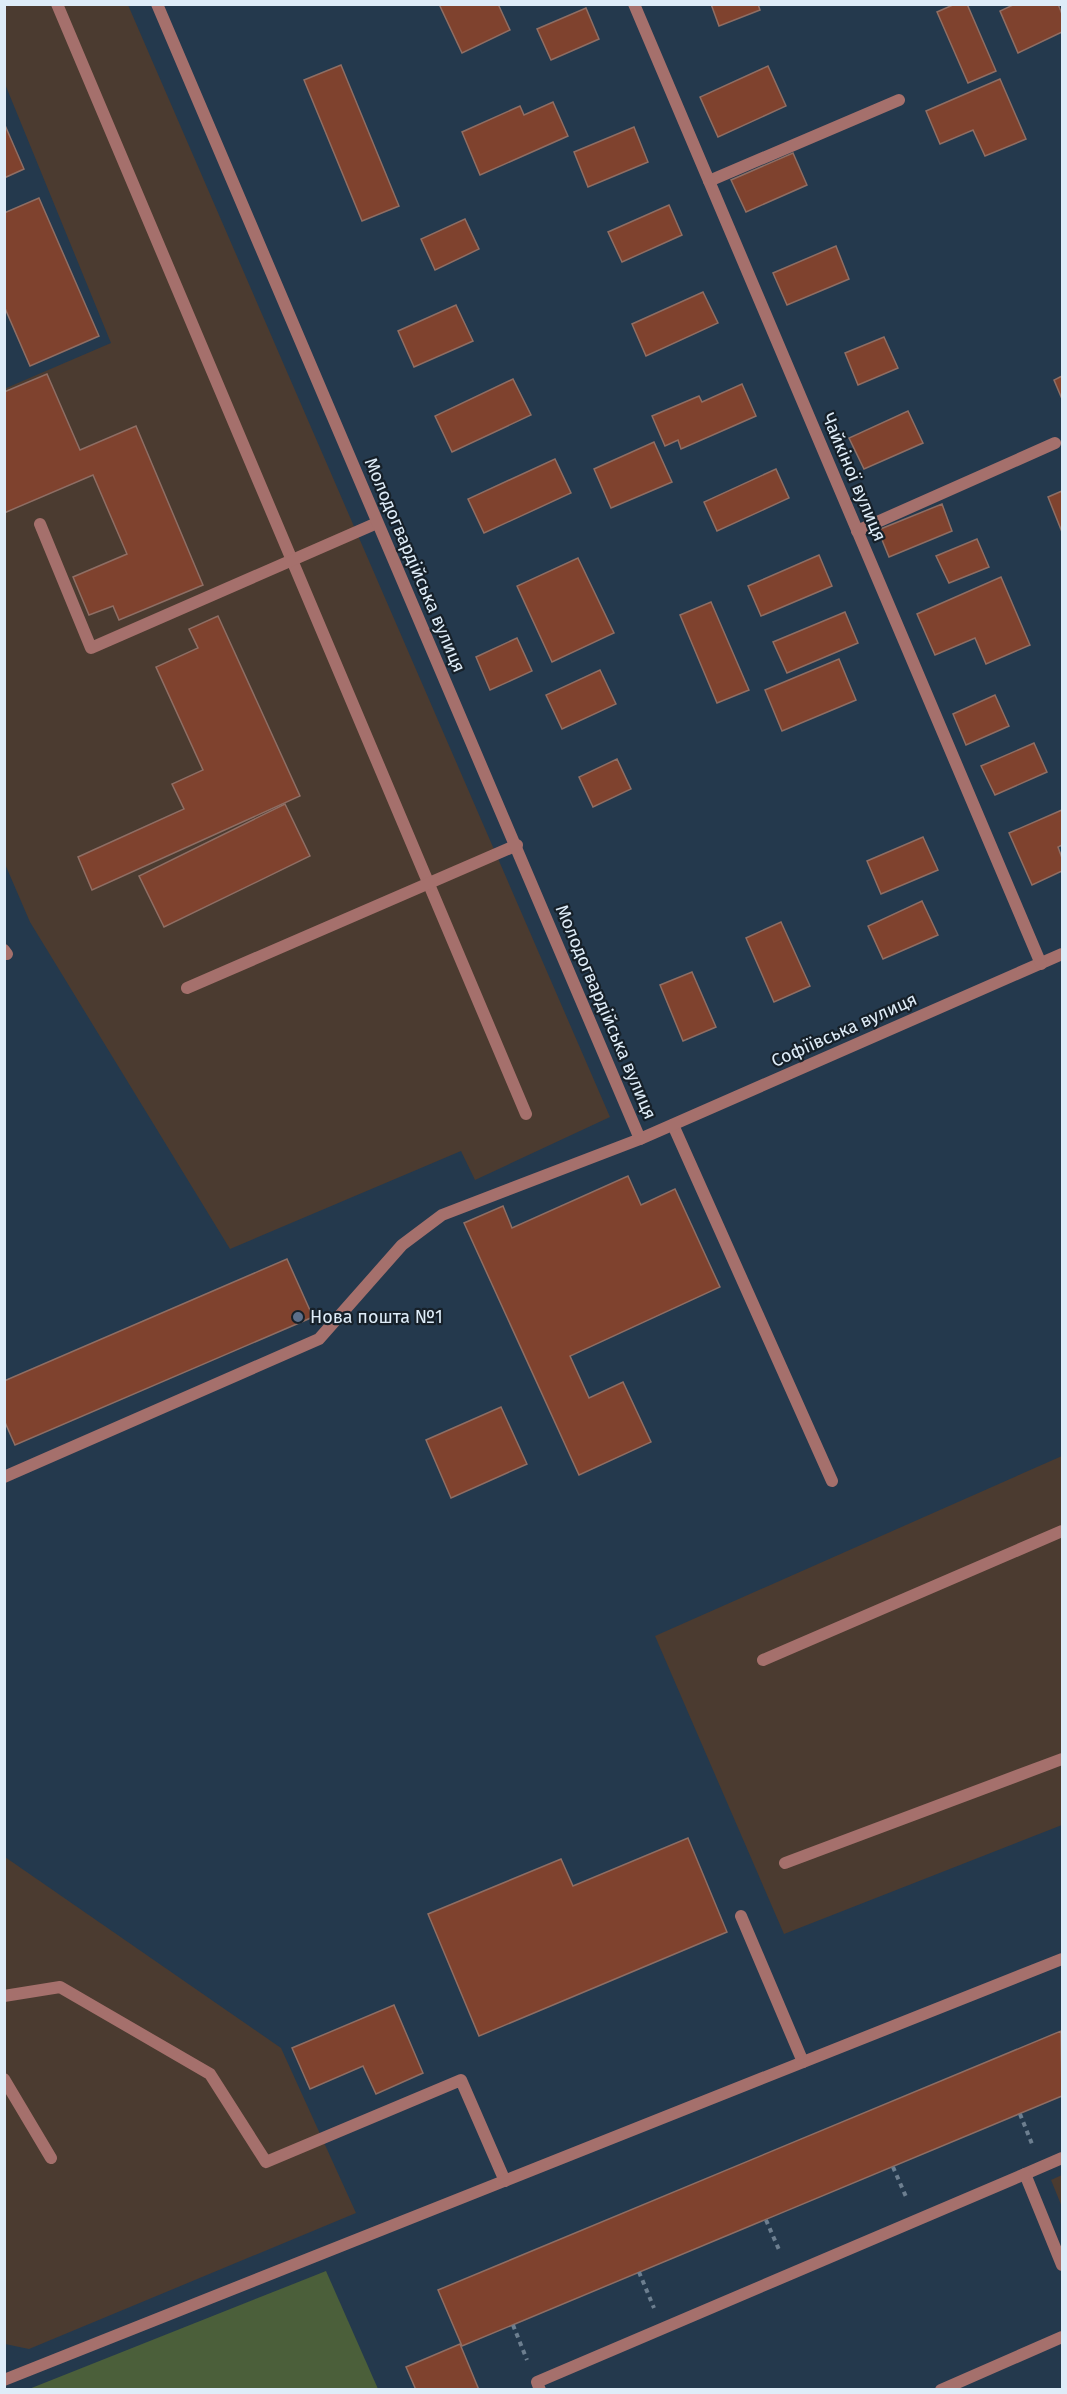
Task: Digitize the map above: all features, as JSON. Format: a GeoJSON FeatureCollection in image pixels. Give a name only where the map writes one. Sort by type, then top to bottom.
{"type":"FeatureCollection","features":[{"type":"Feature","properties":{"kind":"street"},"geometry":{"type":"LineString","coordinates":[[57,4],[526,1114]]}},
{"type":"Feature","properties":{"kind":"street","name":"Молодогвардійська вулиця"},"geometry":{"type":"LineString","coordinates":[[157,4],[640,1139]]}},
{"type":"Feature","properties":{"kind":"street","name":"Чайкіної вулиця"},"geometry":{"type":"LineString","coordinates":[[634,4],[1041,964]]}},
{"type":"Feature","properties":{"kind":"street"},"geometry":{"type":"LineString","coordinates":[[709,181],[899,100]]}},
{"type":"Feature","properties":{"kind":"street"},"geometry":{"type":"LineString","coordinates":[[857,531],[1055,443]]}},
{"type":"Feature","properties":{"kind":"street"},"geometry":{"type":"LineString","coordinates":[[40,524],[91,648],[377,523]]}},
{"type":"Feature","properties":{"kind":"street"},"geometry":{"type":"LineString","coordinates":[[187,988],[516,845]]}},
{"type":"Feature","properties":{"kind":"street","name":"Софіївська вулиця"},"geometry":{"type":"LineString","coordinates":[[4,1477],[319,1339],[402,1245],[442,1215],[640,1139],[1062,954]]}},
{"type":"Feature","properties":{"kind":"street"},"geometry":{"type":"LineString","coordinates":[[673,1125],[832,1481]]}},
{"type":"Feature","properties":{"kind":"street"},"geometry":{"type":"LineString","coordinates":[[763,1660],[1062,1531]]}},
{"type":"Feature","properties":{"kind":"street"},"geometry":{"type":"LineString","coordinates":[[785,1863],[1062,1759]]}},
{"type":"Feature","properties":{"kind":"street"},"geometry":{"type":"LineString","coordinates":[[741,1916],[803,2062]]}},
{"type":"Feature","properties":{"kind":"street"},"geometry":{"type":"LineString","coordinates":[[4,2380],[1062,1959]]}},
{"type":"Feature","properties":{"kind":"street"},"geometry":{"type":"LineString","coordinates":[[4,1996],[60,1987],[210,2074],[266,2162],[461,2080],[505,2181]]}},
{"type":"Feature","properties":{"kind":"street"},"geometry":{"type":"LineString","coordinates":[[4,2079],[51,2158]]}},
{"type":"Feature","properties":{"kind":"street"},"geometry":{"type":"LineString","coordinates":[[538,2386],[662,2329],[1062,2158]]}},
{"type":"Feature","properties":{"kind":"street"},"geometry":{"type":"LineString","coordinates":[[1025,2174],[1062,2265]]}},
{"type":"Feature","properties":{"kind":"street"},"geometry":{"type":"LineString","coordinates":[[941,2390],[1062,2337]]}},
{"type":"Feature","properties":{"kind":"path"},"geometry":{"type":"LineString","coordinates":[[1020,2114],[1041,2167]]}},
{"type":"Feature","properties":{"kind":"path"},"geometry":{"type":"LineString","coordinates":[[893,2167],[915,2221]]}},
{"type":"Feature","properties":{"kind":"path"},"geometry":{"type":"LineString","coordinates":[[766,2220],[789,2275]]}},
{"type":"Feature","properties":{"kind":"path"},"geometry":{"type":"LineString","coordinates":[[639,2272],[662,2329]]}},
{"type":"Feature","properties":{"kind":"path"},"geometry":{"type":"LineString","coordinates":[[513,2325],[538,2386]]}},
{"type":"Feature","properties":{"kind":"shaded area"},"geometry":{"type":"Polygon","coordinates":[[[5,5],[128,5],[610,1117],[475,1180],[461,1151],[230,1249],[30,922],[5,864],[4,389],[111,343],[5,84],[5,5]]]}},
{"type":"Feature","properties":{"kind":"shaded area"},"geometry":{"type":"Polygon","coordinates":[[[1062,1456],[1062,1825],[784,1934],[655,1636],[1062,1456]]]}},
{"type":"Feature","properties":{"kind":"shaded area"},"geometry":{"type":"Polygon","coordinates":[[[5,1857],[281,2048],[356,2213],[29,2349],[5,2344],[5,1857]]]}},
{"type":"Feature","properties":{"kind":"shaded area"},"geometry":{"type":"Polygon","coordinates":[[[1062,2175],[1062,2207],[1051,2180],[1062,2175]]]}},
{"type":"Feature","properties":{"kind":"green space"},"geometry":{"type":"Polygon","coordinates":[[[326,2271],[378,2389],[29,2389],[326,2271]]]}},
{"type":"Feature","properties":{"kind":"building"},"geometry":{"type":"Polygon","coordinates":[[[439,4],[498,4],[510,30],[462,53],[439,4]]]}},
{"type":"Feature","properties":{"kind":"building"},"geometry":{"type":"Polygon","coordinates":[[[711,4],[758,4],[760,10],[719,26],[711,4]]]}},
{"type":"Feature","properties":{"kind":"building"},"geometry":{"type":"Polygon","coordinates":[[[955,4],[967,4],[996,71],[968,83],[937,12],[955,4]]]}},
{"type":"Feature","properties":{"kind":"building"},"geometry":{"type":"Polygon","coordinates":[[[1015,4],[1058,4],[1062,14],[1062,32],[1018,53],[1000,11],[1015,4]]]}},
{"type":"Feature","properties":{"kind":"building"},"geometry":{"type":"Polygon","coordinates":[[[586,8],[599,39],[551,60],[537,29],[586,8]]]}},
{"type":"Feature","properties":{"kind":"building"},"geometry":{"type":"Polygon","coordinates":[[[341,65],[399,206],[362,221],[304,80],[341,65]]]}},
{"type":"Feature","properties":{"kind":"building"},"geometry":{"type":"Polygon","coordinates":[[[768,66],[786,106],[718,137],[700,97],[768,66]]]}},
{"type":"Feature","properties":{"kind":"building"},"geometry":{"type":"Polygon","coordinates":[[[1000,79],[1026,139],[985,156],[973,130],[940,144],[926,111],[1000,79]]]}},
{"type":"Feature","properties":{"kind":"building"},"geometry":{"type":"Polygon","coordinates":[[[553,102],[568,136],[480,175],[462,132],[520,106],[524,115],[553,102]]]}},
{"type":"Feature","properties":{"kind":"building"},"geometry":{"type":"Polygon","coordinates":[[[4,123],[24,169],[4,178],[4,123]]]}},
{"type":"Feature","properties":{"kind":"building"},"geometry":{"type":"Polygon","coordinates":[[[634,127],[648,162],[588,187],[574,152],[634,127]]]}},
{"type":"Feature","properties":{"kind":"building"},"geometry":{"type":"Polygon","coordinates":[[[793,153],[807,185],[746,212],[731,180],[793,153]]]}},
{"type":"Feature","properties":{"kind":"building"},"geometry":{"type":"Polygon","coordinates":[[[39,198],[99,336],[30,366],[4,306],[4,213],[39,198]]]}},
{"type":"Feature","properties":{"kind":"building"},"geometry":{"type":"Polygon","coordinates":[[[669,205],[682,235],[622,262],[608,232],[669,205]]]}},
{"type":"Feature","properties":{"kind":"building"},"geometry":{"type":"Polygon","coordinates":[[[465,219],[479,249],[435,270],[421,239],[465,219]]]}},
{"type":"Feature","properties":{"kind":"building"},"geometry":{"type":"Polygon","coordinates":[[[836,246],[849,279],[787,305],[773,273],[836,246]]]}},
{"type":"Feature","properties":{"kind":"building"},"geometry":{"type":"Polygon","coordinates":[[[703,292],[718,323],[646,356],[632,324],[703,292]]]}},
{"type":"Feature","properties":{"kind":"building"},"geometry":{"type":"Polygon","coordinates":[[[456,305],[473,341],[414,367],[398,331],[456,305]]]}},
{"type":"Feature","properties":{"kind":"building"},"geometry":{"type":"Polygon","coordinates":[[[884,337],[898,368],[858,385],[845,353],[884,337]]]}},
{"type":"Feature","properties":{"kind":"building"},"geometry":{"type":"Polygon","coordinates":[[[47,374],[80,450],[136,426],[203,585],[119,620],[113,606],[89,615],[73,577],[127,554],[93,475],[4,513],[4,392],[47,374]]]}},
{"type":"Feature","properties":{"kind":"building"},"geometry":{"type":"Polygon","coordinates":[[[1062,376],[1062,399],[1054,380],[1062,376]]]}},
{"type":"Feature","properties":{"kind":"building"},"geometry":{"type":"Polygon","coordinates":[[[513,379],[531,415],[452,452],[435,416],[513,379]]]}},
{"type":"Feature","properties":{"kind":"building"},"geometry":{"type":"Polygon","coordinates":[[[742,384],[756,416],[681,449],[678,440],[665,446],[652,416],[699,396],[702,402],[742,384]]]}},
{"type":"Feature","properties":{"kind":"building"},"geometry":{"type":"Polygon","coordinates":[[[908,411],[923,443],[864,469],[849,438],[908,411]]]}},
{"type":"Feature","properties":{"kind":"building"},"geometry":{"type":"Polygon","coordinates":[[[654,442],[672,482],[611,508],[594,469],[654,442]]]}},
{"type":"Feature","properties":{"kind":"building"},"geometry":{"type":"Polygon","coordinates":[[[555,459],[571,493],[484,533],[468,499],[555,459]]]}},
{"type":"Feature","properties":{"kind":"building"},"geometry":{"type":"Polygon","coordinates":[[[776,469],[789,498],[717,531],[704,502],[776,469]]]}},
{"type":"Feature","properties":{"kind":"building"},"geometry":{"type":"Polygon","coordinates":[[[1062,491],[1062,532],[1048,497],[1062,491]]]}},
{"type":"Feature","properties":{"kind":"building"},"geometry":{"type":"Polygon","coordinates":[[[942,504],[952,531],[889,557],[878,530],[942,504]]]}},
{"type":"Feature","properties":{"kind":"building"},"geometry":{"type":"Polygon","coordinates":[[[977,539],[989,567],[949,583],[936,556],[977,539]]]}},
{"type":"Feature","properties":{"kind":"building"},"geometry":{"type":"Polygon","coordinates":[[[819,555],[832,586],[761,616],[748,586],[819,555]]]}},
{"type":"Feature","properties":{"kind":"building"},"geometry":{"type":"Polygon","coordinates":[[[578,558],[614,633],[552,662],[517,586],[578,558]]]}},
{"type":"Feature","properties":{"kind":"building"},"geometry":{"type":"Polygon","coordinates":[[[1001,577],[1030,645],[986,664],[975,638],[935,655],[917,614],[1001,577]]]}},
{"type":"Feature","properties":{"kind":"building"},"geometry":{"type":"Polygon","coordinates":[[[711,602],[749,690],[717,703],[680,615],[711,602]]]}},
{"type":"Feature","properties":{"kind":"building"},"geometry":{"type":"Polygon","coordinates":[[[845,612],[858,643],[787,673],[773,642],[845,612]]]}},
{"type":"Feature","properties":{"kind":"building"},"geometry":{"type":"Polygon","coordinates":[[[218,616],[300,796],[92,890],[78,857],[184,809],[172,784],[203,770],[156,667],[198,648],[189,629],[218,616]]]}},
{"type":"Feature","properties":{"kind":"building"},"geometry":{"type":"Polygon","coordinates":[[[517,638],[532,671],[490,690],[476,657],[517,638]]]}},
{"type":"Feature","properties":{"kind":"building"},"geometry":{"type":"Polygon","coordinates":[[[839,659],[856,700],[782,731],[765,690],[839,659]]]}},
{"type":"Feature","properties":{"kind":"building"},"geometry":{"type":"Polygon","coordinates":[[[600,670],[616,704],[562,729],[546,695],[600,670]]]}},
{"type":"Feature","properties":{"kind":"building"},"geometry":{"type":"Polygon","coordinates":[[[995,695],[1009,726],[966,745],[953,714],[995,695]]]}},
{"type":"Feature","properties":{"kind":"building"},"geometry":{"type":"Polygon","coordinates":[[[1034,743],[1047,772],[995,795],[981,766],[1034,743]]]}},
{"type":"Feature","properties":{"kind":"building"},"geometry":{"type":"Polygon","coordinates":[[[617,759],[631,789],[593,807],[579,777],[617,759]]]}},
{"type":"Feature","properties":{"kind":"building"},"geometry":{"type":"Polygon","coordinates":[[[285,804],[310,856],[164,927],[139,876],[285,804]]]}},
{"type":"Feature","properties":{"kind":"building"},"geometry":{"type":"Polygon","coordinates":[[[1062,810],[1062,845],[1058,847],[1062,858],[1062,871],[1032,885],[1009,833],[1062,810]]]}},
{"type":"Feature","properties":{"kind":"building"},"geometry":{"type":"Polygon","coordinates":[[[923,837],[938,870],[881,894],[867,861],[923,837]]]}},
{"type":"Feature","properties":{"kind":"building"},"geometry":{"type":"Polygon","coordinates":[[[922,901],[938,935],[883,959],[868,926],[922,901]]]}},
{"type":"Feature","properties":{"kind":"building"},"geometry":{"type":"Polygon","coordinates":[[[781,922],[810,986],[774,1002],[746,938],[781,922]]]}},
{"type":"Feature","properties":{"kind":"building"},"geometry":{"type":"Polygon","coordinates":[[[692,972],[716,1027],[683,1041],[660,985],[692,972]]]}},
{"type":"Feature","properties":{"kind":"building"},"geometry":{"type":"Polygon","coordinates":[[[628,1176],[641,1205],[675,1189],[720,1287],[570,1356],[589,1398],[623,1382],[651,1442],[579,1475],[464,1223],[503,1206],[512,1228],[628,1176]]]}},
{"type":"Feature","properties":{"kind":"building"},"geometry":{"type":"Polygon","coordinates":[[[287,1259],[313,1317],[15,1445],[4,1420],[4,1381],[287,1259]]]}},
{"type":"Feature","properties":{"kind":"building"},"geometry":{"type":"Polygon","coordinates":[[[501,1407],[527,1464],[451,1498],[426,1440],[501,1407]]]}},
{"type":"Feature","properties":{"kind":"building"},"geometry":{"type":"Polygon","coordinates":[[[688,1838],[727,1932],[479,2036],[428,1914],[561,1859],[573,1886],[688,1838]]]}},
{"type":"Feature","properties":{"kind":"building"},"geometry":{"type":"Polygon","coordinates":[[[394,2005],[423,2073],[376,2094],[363,2066],[310,2089],[292,2048],[394,2005]]]}},
{"type":"Feature","properties":{"kind":"building"},"geometry":{"type":"Polygon","coordinates":[[[1061,2031],[1062,2096],[462,2346],[438,2290],[1061,2031]]]}},
{"type":"Feature","properties":{"kind":"building"},"geometry":{"type":"Polygon","coordinates":[[[460,2344],[479,2390],[416,2390],[406,2367],[460,2344]]]}},
{"type":"Feature","properties":{"kind":"place","name":"Нова пошта №1"},"geometry":{"type":"Point","coordinates":[298,1317]}}]}
